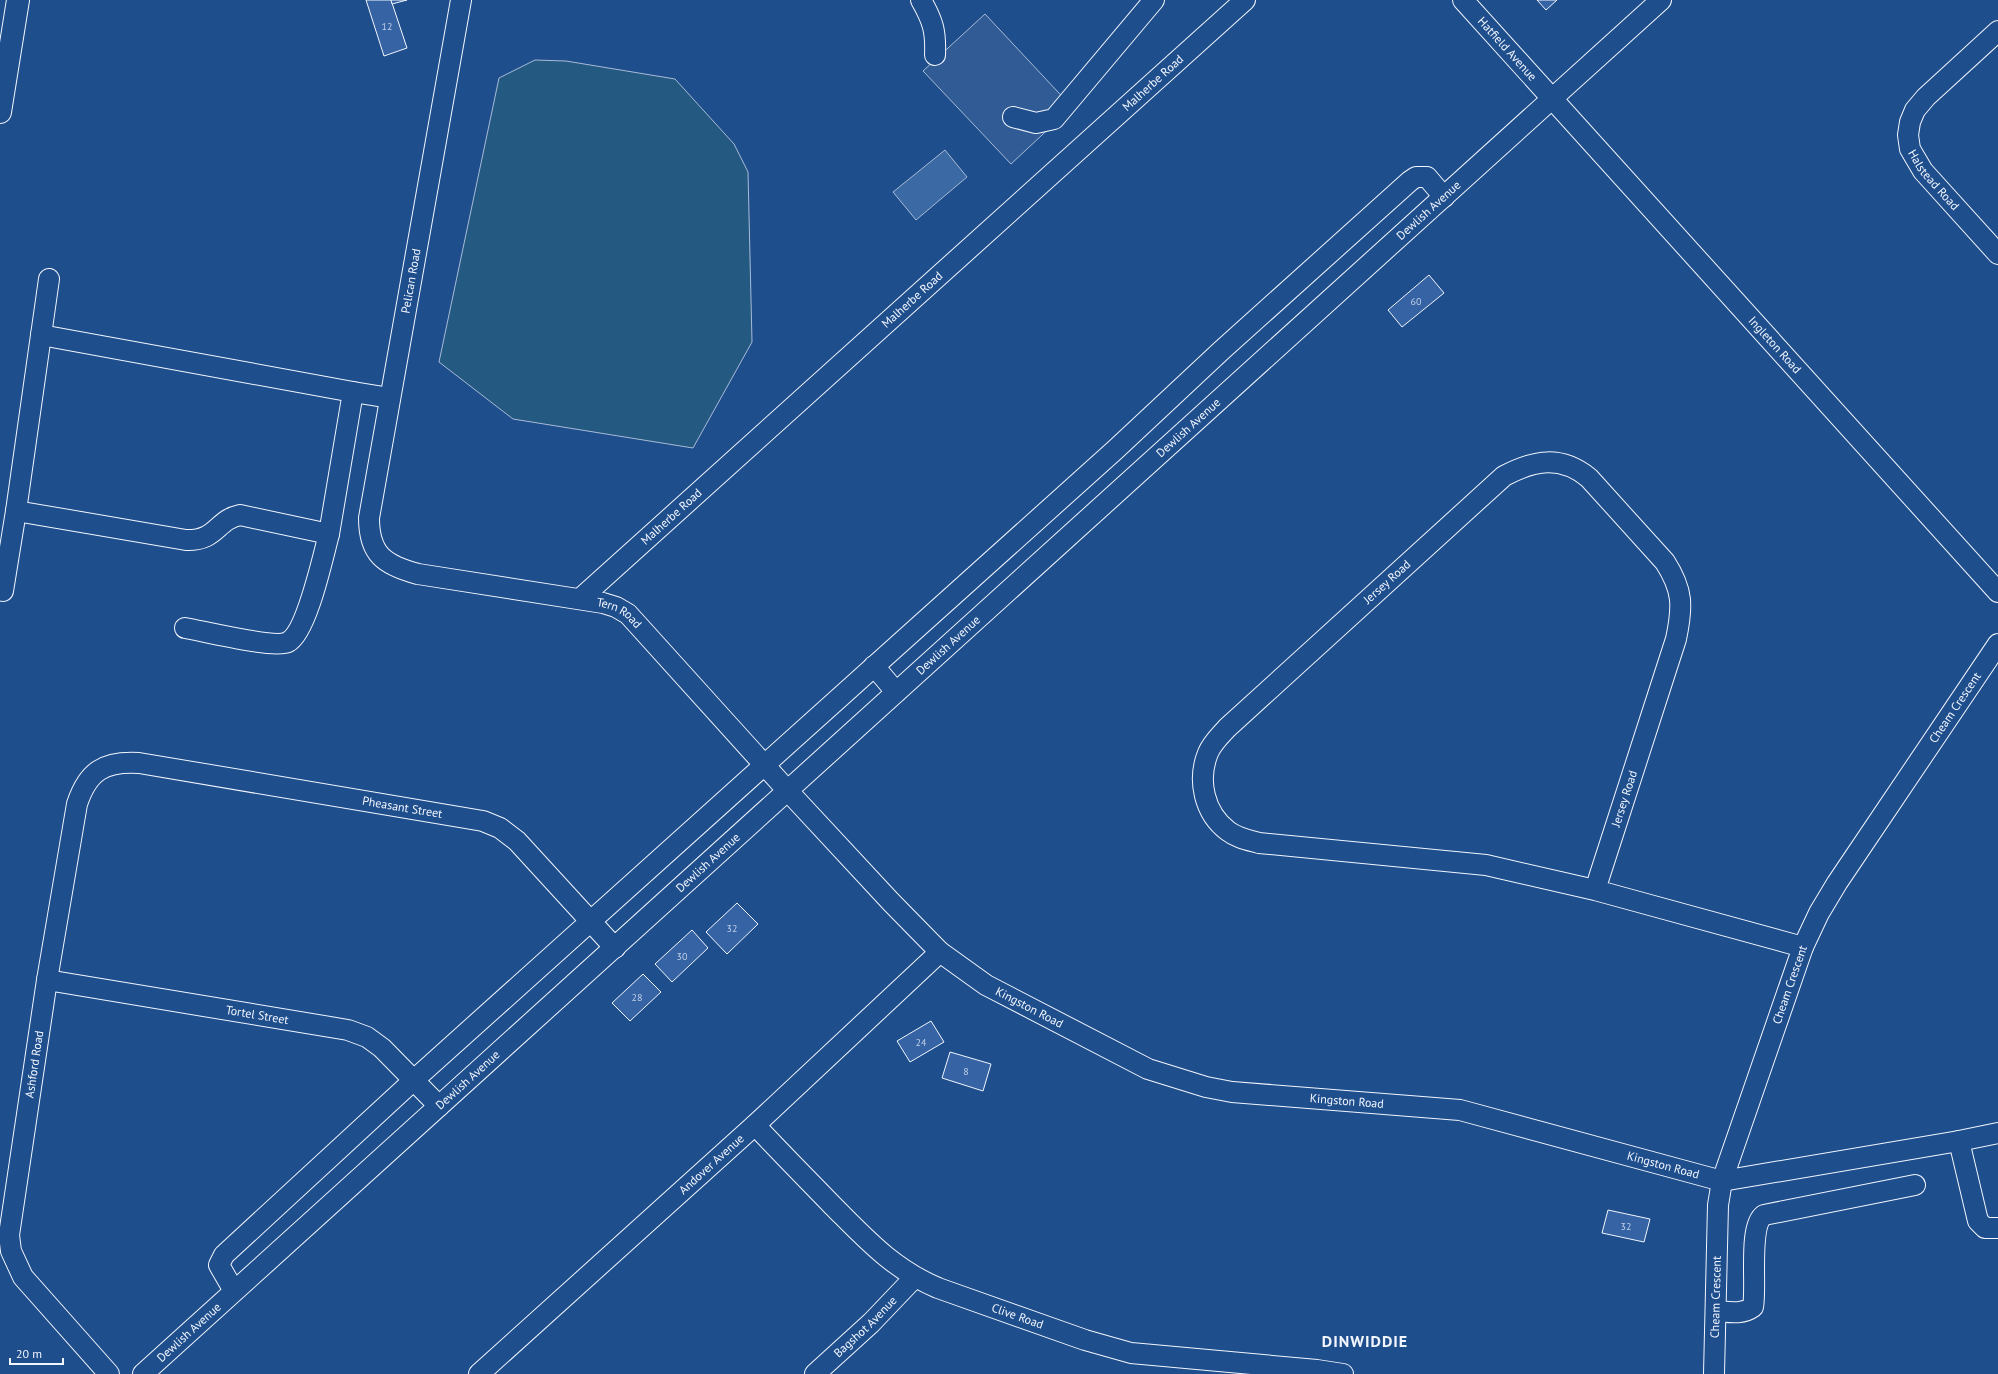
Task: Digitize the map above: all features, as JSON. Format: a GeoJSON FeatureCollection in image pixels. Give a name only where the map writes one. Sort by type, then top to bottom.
{"type":"FeatureCollection","features":[{"type":"Feature","properties":{"kind":"highway"},"geometry":{"type":"LineString","coordinates":[[0,112],[18,0]]}},
{"type":"Feature","properties":{"kind":"street","name":"Pelican Road"},"geometry":{"type":"LineString","coordinates":[[382,558],[375,549],[371,540],[369,518],[461,0]]}},
{"type":"Feature","properties":{"kind":"street"},"geometry":{"type":"LineString","coordinates":[[921,0],[932,19],[936,35],[935,55]]}},
{"type":"Feature","properties":{"kind":"street"},"geometry":{"type":"LineString","coordinates":[[1013,117],[1036,123],[1054,119],[1154,0]]}},
{"type":"Feature","properties":{"kind":"street","name":"Malherbe Road"},"geometry":{"type":"LineString","coordinates":[[580,599],[1245,0]]}},
{"type":"Feature","properties":{"kind":"street","name":"Hatfield Avenue"},"geometry":{"type":"LineString","coordinates":[[1462,0],[1552,98]]}},
{"type":"Feature","properties":{"kind":"street","name":"Dewlish Avenue"},"geometry":{"type":"LineString","coordinates":[[143,1374],[1661,0]]}},
{"type":"Feature","properties":{"kind":"street","name":"Halstead Road"},"geometry":{"type":"LineString","coordinates":[[1998,31],[1926,97],[1915,110],[1910,122],[1908,135],[1910,149],[1923,171],[1998,254]]}},
{"type":"Feature","properties":{"kind":"street","name":"Ingleton Road"},"geometry":{"type":"LineString","coordinates":[[1552,98],[1998,592]]}},
{"type":"Feature","properties":{"kind":"street","name":"Dewlish Avenue"},"geometry":{"type":"LineString","coordinates":[[234,1291],[219,1265],[224,1255],[415,1079],[1115,450],[1222,350],[1410,181],[1416,177],[1423,176],[1431,180],[1444,196]]}},
{"type":"Feature","properties":{"kind":"street"},"geometry":{"type":"LineString","coordinates":[[3,591],[49,279]]}},
{"type":"Feature","properties":{"kind":"street"},"geometry":{"type":"LineString","coordinates":[[41,336],[390,398]]}},
{"type":"Feature","properties":{"kind":"street"},"geometry":{"type":"LineString","coordinates":[[185,628],[272,644],[287,642],[294,637],[314,592],[329,534],[353,392]]}},
{"type":"Feature","properties":{"kind":"street"},"geometry":{"type":"LineString","coordinates":[[1115,450],[1135,475]]}},
{"type":"Feature","properties":{"kind":"street","name":"Jersey Road"},"geometry":{"type":"LineString","coordinates":[[1595,890],[1676,639],[1681,618],[1680,592],[1675,578],[1665,562],[1580,470],[1568,464],[1550,462],[1534,463],[1520,467],[1504,476],[1227,728],[1209,752],[1204,766],[1203,782],[1205,798],[1209,810],[1228,831],[1259,844],[1486,865],[1595,890],[1803,947]]}},
{"type":"Feature","properties":{"kind":"street"},"geometry":{"type":"LineString","coordinates":[[16,511],[186,540],[206,538],[232,516],[240,515],[329,534]]}},
{"type":"Feature","properties":{"kind":"street","name":"Tern Road"},"geometry":{"type":"LineString","coordinates":[[382,558],[400,569],[418,574],[580,599],[616,607],[628,614],[787,790]]}},
{"type":"Feature","properties":{"kind":"street","name":"Cheam Crescent"},"geometry":{"type":"LineString","coordinates":[[1714,1374],[1718,1205],[1722,1181],[1803,947],[1819,913],[1837,883],[1998,644]]}},
{"type":"Feature","properties":{"kind":"street"},"geometry":{"type":"LineString","coordinates":[[874,666],[896,692]]}},
{"type":"Feature","properties":{"kind":"street","name":"Ashford Road"},"geometry":{"type":"LineString","coordinates":[[101,1371],[31,1288],[16,1265],[11,1252],[9,1235],[10,1215],[47,980],[77,804],[81,791],[86,783],[100,769],[123,762],[139,763]]}},
{"type":"Feature","properties":{"kind":"street","name":"Pheasant Street"},"geometry":{"type":"LineString","coordinates":[[139,763],[483,821],[500,828],[518,841],[615,948]]}},
{"type":"Feature","properties":{"kind":"street","name":"Kingston Road"},"geometry":{"type":"LineString","coordinates":[[787,790],[891,902],[940,952],[986,985],[1018,1003],[1148,1069],[1178,1079],[1232,1092],[1460,1110],[1722,1181],[1998,1133]]}},
{"type":"Feature","properties":{"kind":"street","name":"Andover Avenue"},"geometry":{"type":"LineString","coordinates":[[480,1374],[755,1125],[940,952]]}},
{"type":"Feature","properties":{"kind":"street","name":"Tortel Street"},"geometry":{"type":"LineString","coordinates":[[47,980],[348,1030],[367,1037],[377,1044],[415,1079],[439,1106]]}},
{"type":"Feature","properties":{"kind":"street","name":"Clive Road"},"geometry":{"type":"LineString","coordinates":[[755,1125],[788,1161],[878,1251],[914,1278],[938,1288],[1085,1340],[1131,1353],[1317,1370],[1342,1374]]}},
{"type":"Feature","properties":{"kind":"street"},"geometry":{"type":"LineString","coordinates":[[1959,1141],[1978,1221],[1985,1228],[1998,1228]]}},
{"type":"Feature","properties":{"kind":"street"},"geometry":{"type":"LineString","coordinates":[[1716,1311],[1739,1313],[1747,1312],[1753,1307],[1755,1232],[1760,1218],[1764,1215],[1915,1185]]}},
{"type":"Feature","properties":{"kind":"street","name":"Bagshot Avenue"},"geometry":{"type":"LineString","coordinates":[[815,1374],[875,1319],[914,1278]]}},
{"type":"Feature","properties":{"kind":"shaded area"},"geometry":{"type":"Polygon","coordinates":[[[985,14],[1072,107],[1011,164],[923,71],[985,14]]]}},
{"type":"Feature","properties":{"kind":"shaded area"},"geometry":{"type":"Polygon","coordinates":[[[535,60],[566,61],[675,79],[734,144],[748,172],[752,342],[693,448],[513,419],[439,362],[499,78],[535,60]]]}},
{"type":"Feature","properties":{"kind":"shaded area"},"geometry":{"type":"Polygon","coordinates":[[[945,150],[967,177],[916,220],[893,192],[945,150]]]}},
{"type":"Feature","properties":{"kind":"building"},"geometry":{"type":"Polygon","coordinates":[[[366,0],[391,0],[407,48],[384,56],[366,0]]]}},
{"type":"Feature","properties":{"kind":"building"},"geometry":{"type":"Polygon","coordinates":[[[391,0],[407,0],[392,4],[391,0]]]}},
{"type":"Feature","properties":{"kind":"building"},"geometry":{"type":"Polygon","coordinates":[[[1537,0],[1557,0],[1546,10],[1537,0]]]}},
{"type":"Feature","properties":{"kind":"building"},"geometry":{"type":"Polygon","coordinates":[[[1429,275],[1444,293],[1402,327],[1388,310],[1429,275]]]}},
{"type":"Feature","properties":{"kind":"building"},"geometry":{"type":"Polygon","coordinates":[[[737,903],[758,924],[727,954],[706,932],[737,903]]]}},
{"type":"Feature","properties":{"kind":"building"},"geometry":{"type":"Polygon","coordinates":[[[692,930],[708,948],[672,982],[655,964],[692,930]]]}},
{"type":"Feature","properties":{"kind":"building"},"geometry":{"type":"Polygon","coordinates":[[[643,974],[661,992],[630,1021],[612,1003],[643,974]]]}},
{"type":"Feature","properties":{"kind":"building"},"geometry":{"type":"Polygon","coordinates":[[[931,1021],[944,1042],[910,1062],[897,1041],[931,1021]]]}},
{"type":"Feature","properties":{"kind":"building"},"geometry":{"type":"Polygon","coordinates":[[[950,1052],[991,1064],[983,1091],[942,1078],[950,1052]]]}},
{"type":"Feature","properties":{"kind":"building"},"geometry":{"type":"Polygon","coordinates":[[[1608,1210],[1650,1219],[1644,1242],[1602,1233],[1608,1210]]]}},
{"type":"Feature","properties":{"kind":"district","name":"DINWIDDIE"},"geometry":{"type":"Point","coordinates":[1365,1341]}}]}
